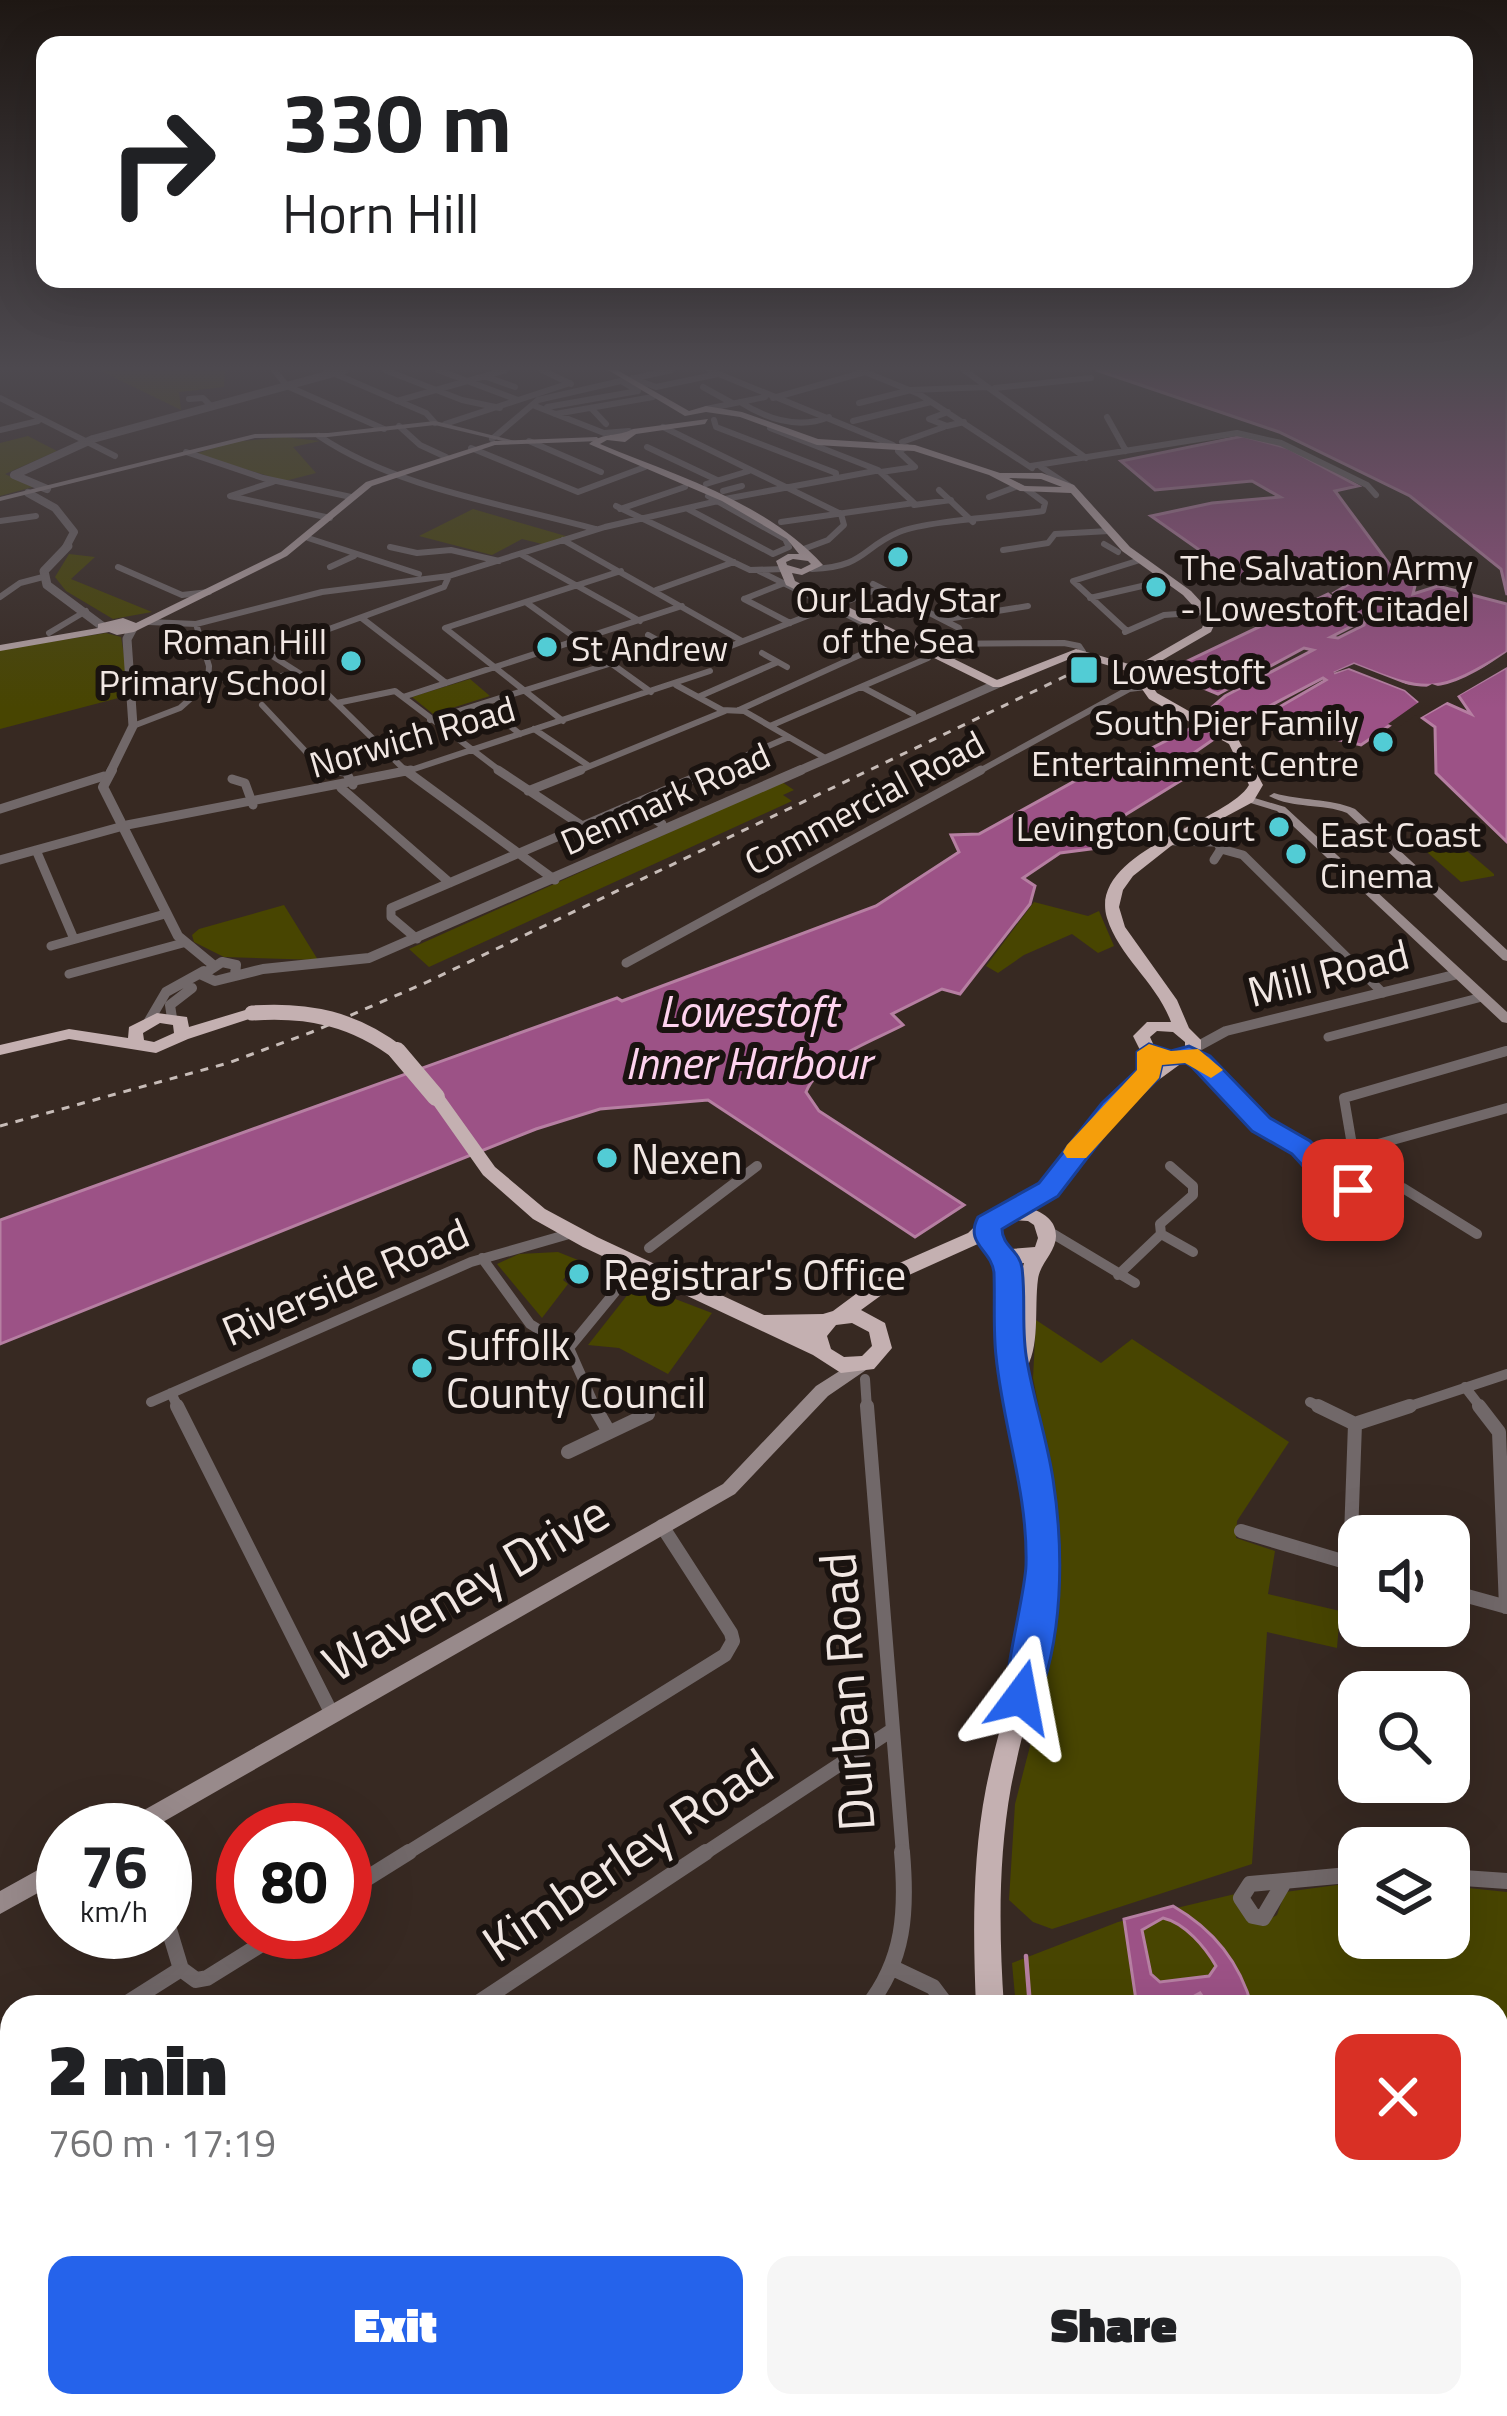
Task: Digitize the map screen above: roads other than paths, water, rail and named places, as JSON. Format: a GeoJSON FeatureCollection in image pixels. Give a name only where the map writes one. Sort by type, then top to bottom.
{"type":"FeatureCollection","features":[{"type":"Feature","properties":{"kind":"highway"},"geometry":{"type":"LineString","coordinates":[[692,483],[730,497],[806,558]]}},
{"type":"Feature","properties":{"kind":"highway"},"geometry":{"type":"LineString","coordinates":[[1046,483],[1073,489],[1118,547],[1168,580],[1213,623],[1139,669]]}},
{"type":"Feature","properties":{"kind":"highway"},"geometry":{"type":"LineString","coordinates":[[782,569],[806,558]]}},
{"type":"Feature","properties":{"kind":"highway"},"geometry":{"type":"LineString","coordinates":[[782,569],[806,558]]}},
{"type":"Feature","properties":{"kind":"highway"},"geometry":{"type":"LineString","coordinates":[[782,569],[998,684]]}},
{"type":"Feature","properties":{"kind":"highway"},"geometry":{"type":"LineString","coordinates":[[822,1352],[818,1336],[831,1319],[902,1270],[970,1240],[1004,1213],[1023,1208],[1048,1190],[1150,1062],[1188,1054],[1183,1030],[1165,995],[1122,935],[1112,905],[1116,887],[1129,869],[1252,792],[1229,739],[1151,690],[1139,669],[1083,652]]}},
{"type":"Feature","properties":{"kind":"highway","name":"Denmark Road"},"geometry":{"type":"LineString","coordinates":[[998,684],[1083,652]]}},
{"type":"Feature","properties":{"kind":"highway"},"geometry":{"type":"LineString","coordinates":[[1150,1062],[1141,1036],[1157,1025],[1165,995]]}},
{"type":"Feature","properties":{"kind":"highway"},"geometry":{"type":"LineString","coordinates":[[0,1050],[56,1036],[98,1036],[252,1013],[308,1012],[376,1032],[422,1074],[454,1124],[508,1191],[590,1243],[764,1320],[841,1365],[863,1372],[882,1348],[880,1307],[899,1286],[956,1255],[997,1250],[1016,1257],[1043,1239]]}},
{"type":"Feature","properties":{"kind":"highway"},"geometry":{"type":"LineString","coordinates":[[142,1030],[164,1046],[178,1025]]}},
{"type":"Feature","properties":{"kind":"highway"},"geometry":{"type":"LineString","coordinates":[[1157,1025],[1183,1030]]}},
{"type":"Feature","properties":{"kind":"highway"},"geometry":{"type":"LineString","coordinates":[[1017,1370],[1028,1280],[1043,1239],[1048,1190]]}},
{"type":"Feature","properties":{"kind":"highway"},"geometry":{"type":"LineString","coordinates":[[1004,1213],[1026,1214],[1043,1239]]}},
{"type":"Feature","properties":{"kind":"highway"},"geometry":{"type":"LineString","coordinates":[[986,1228],[1007,1262],[1008,1333],[1037,1480],[1043,1564],[1037,1627],[994,1813],[986,1922],[989,1995]]}},
{"type":"Feature","properties":{"kind":"highway"},"geometry":{"type":"LineString","coordinates":[[764,1320],[860,1316],[878,1328]]}},
{"type":"Feature","properties":{"kind":"main road"},"geometry":{"type":"LineString","coordinates":[[0,499],[69,483]]}},
{"type":"Feature","properties":{"kind":"main road"},"geometry":{"type":"LineString","coordinates":[[0,648],[156,621],[308,538],[350,496],[372,483]]}},
{"type":"Feature","properties":{"kind":"main road"},"geometry":{"type":"LineString","coordinates":[[1252,792],[1276,806],[1296,810],[1338,804],[1351,811],[1507,957]]}},
{"type":"Feature","properties":{"kind":"main road"},"geometry":{"type":"LineString","coordinates":[[1296,810],[1507,1019]]}},
{"type":"Feature","properties":{"kind":"main road"},"geometry":{"type":"LineString","coordinates":[[822,1352],[823,1391]]}},
{"type":"Feature","properties":{"kind":"main road","name":"Waveney Drive"},"geometry":{"type":"LineString","coordinates":[[177,1803],[739,1482],[823,1391],[863,1372]]}},
{"type":"Feature","properties":{"kind":"main road"},"geometry":{"type":"LineString","coordinates":[[0,1903],[36,1882]]}},
{"type":"Feature","properties":{"kind":"street"},"geometry":{"type":"LineString","coordinates":[[34,483],[47,489]]}},
{"type":"Feature","properties":{"kind":"street"},"geometry":{"type":"LineString","coordinates":[[271,483],[230,497],[330,518]]}},
{"type":"Feature","properties":{"kind":"street"},"geometry":{"type":"LineString","coordinates":[[285,483],[350,496]]}},
{"type":"Feature","properties":{"kind":"street"},"geometry":{"type":"LineString","coordinates":[[438,483],[598,530]]}},
{"type":"Feature","properties":{"kind":"street"},"geometry":{"type":"LineString","coordinates":[[555,483],[578,492],[603,483]]}},
{"type":"Feature","properties":{"kind":"street"},"geometry":{"type":"LineString","coordinates":[[677,483],[685,487],[618,507],[734,562],[760,570],[782,569]]}},
{"type":"Feature","properties":{"kind":"street"},"geometry":{"type":"LineString","coordinates":[[775,483],[841,514],[844,525],[806,558]]}},
{"type":"Feature","properties":{"kind":"street"},"geometry":{"type":"LineString","coordinates":[[156,621],[196,624],[302,596],[449,576],[598,530],[810,483]]}},
{"type":"Feature","properties":{"kind":"street"},"geometry":{"type":"LineString","coordinates":[[892,483],[914,504]]}},
{"type":"Feature","properties":{"kind":"street"},"geometry":{"type":"LineString","coordinates":[[989,496],[1026,483]]}},
{"type":"Feature","properties":{"kind":"street"},"geometry":{"type":"LineString","coordinates":[[806,558],[836,568],[879,550],[899,532],[1041,512],[1046,506],[1035,483]]}},
{"type":"Feature","properties":{"kind":"street"},"geometry":{"type":"LineString","coordinates":[[1046,483],[1073,489]]}},
{"type":"Feature","properties":{"kind":"street"},"geometry":{"type":"LineString","coordinates":[[1363,483],[1376,495]]}},
{"type":"Feature","properties":{"kind":"street"},"geometry":{"type":"LineString","coordinates":[[730,497],[742,486]]}},
{"type":"Feature","properties":{"kind":"street"},"geometry":{"type":"LineString","coordinates":[[939,490],[973,522]]}},
{"type":"Feature","properties":{"kind":"street"},"geometry":{"type":"LineString","coordinates":[[0,597],[20,583],[43,577],[74,540],[60,512],[28,493]]}},
{"type":"Feature","properties":{"kind":"street"},"geometry":{"type":"LineString","coordinates":[[708,496],[730,497],[789,544],[782,569],[744,599],[790,623]]}},
{"type":"Feature","properties":{"kind":"street"},"geometry":{"type":"LineString","coordinates":[[781,522],[950,500]]}},
{"type":"Feature","properties":{"kind":"street"},"geometry":{"type":"LineString","coordinates":[[528,791],[740,710],[896,639],[830,607],[782,569],[688,509]]}},
{"type":"Feature","properties":{"kind":"street"},"geometry":{"type":"LineString","coordinates":[[0,521],[36,516]]}},
{"type":"Feature","properties":{"kind":"street"},"geometry":{"type":"LineString","coordinates":[[1003,550],[1048,543],[1052,534],[1109,531]]}},
{"type":"Feature","properties":{"kind":"street"},"geometry":{"type":"LineString","coordinates":[[1089,534],[1118,547]]}},
{"type":"Feature","properties":{"kind":"street"},"geometry":{"type":"LineString","coordinates":[[308,538],[428,577]]}},
{"type":"Feature","properties":{"kind":"street"},"geometry":{"type":"LineString","coordinates":[[563,540],[742,641]]}},
{"type":"Feature","properties":{"kind":"street"},"geometry":{"type":"LineString","coordinates":[[391,547],[417,554],[452,550],[501,561]]}},
{"type":"Feature","properties":{"kind":"street"},"geometry":{"type":"LineString","coordinates":[[522,554],[640,621]]}},
{"type":"Feature","properties":{"kind":"street"},"geometry":{"type":"LineString","coordinates":[[330,567],[355,556]]}},
{"type":"Feature","properties":{"kind":"street"},"geometry":{"type":"LineString","coordinates":[[1140,560],[1073,581],[1124,633],[1155,617],[1206,612]]}},
{"type":"Feature","properties":{"kind":"street"},"geometry":{"type":"LineString","coordinates":[[656,590],[734,562]]}},
{"type":"Feature","properties":{"kind":"street"},"geometry":{"type":"LineString","coordinates":[[118,567],[182,596],[209,592]]}},
{"type":"Feature","properties":{"kind":"street"},"geometry":{"type":"LineString","coordinates":[[760,570],[782,569]]}},
{"type":"Feature","properties":{"kind":"street"},"geometry":{"type":"LineString","coordinates":[[563,721],[445,629],[622,572]]}},
{"type":"Feature","properties":{"kind":"street"},"geometry":{"type":"LineString","coordinates":[[449,576],[444,586],[266,652],[337,703],[406,772],[555,880]]}},
{"type":"Feature","properties":{"kind":"street"},"geometry":{"type":"LineString","coordinates":[[43,577],[51,589],[116,627],[133,726]]}},
{"type":"Feature","properties":{"kind":"street"},"geometry":{"type":"LineString","coordinates":[[1087,596],[1168,580]]}},
{"type":"Feature","properties":{"kind":"street"},"geometry":{"type":"LineString","coordinates":[[842,603],[877,586],[947,620],[959,628],[962,645],[952,660]]}},
{"type":"Feature","properties":{"kind":"street"},"geometry":{"type":"LineString","coordinates":[[176,609],[173,604],[182,596]]}},
{"type":"Feature","properties":{"kind":"street"},"geometry":{"type":"LineString","coordinates":[[302,596],[313,610]]}},
{"type":"Feature","properties":{"kind":"street"},"geometry":{"type":"LineString","coordinates":[[527,603],[651,692]]}},
{"type":"Feature","properties":{"kind":"street"},"geometry":{"type":"LineString","coordinates":[[403,698],[682,605]]}},
{"type":"Feature","properties":{"kind":"street"},"geometry":{"type":"LineString","coordinates":[[947,620],[1028,606]]}},
{"type":"Feature","properties":{"kind":"street"},"geometry":{"type":"LineString","coordinates":[[648,635],[695,660],[830,607]]}},
{"type":"Feature","properties":{"kind":"street"},"geometry":{"type":"LineString","coordinates":[[49,633],[86,611]]}},
{"type":"Feature","properties":{"kind":"street"},"geometry":{"type":"LineString","coordinates":[[363,619],[446,683]]}},
{"type":"Feature","properties":{"kind":"street"},"geometry":{"type":"LineString","coordinates":[[196,624],[209,678]]}},
{"type":"Feature","properties":{"kind":"street"},"geometry":{"type":"LineString","coordinates":[[770,726],[928,658],[927,649],[1064,643],[1079,646],[1083,652]]}},
{"type":"Feature","properties":{"kind":"street"},"geometry":{"type":"LineString","coordinates":[[698,697],[782,664],[762,653]]}},
{"type":"Feature","properties":{"kind":"street","name":"Norwich Road"},"geometry":{"type":"LineString","coordinates":[[0,860],[123,826],[253,806],[406,772],[710,671],[695,660]]}},
{"type":"Feature","properties":{"kind":"street"},"geometry":{"type":"LineString","coordinates":[[430,720],[612,663]]}},
{"type":"Feature","properties":{"kind":"street"},"geometry":{"type":"LineString","coordinates":[[209,678],[259,682],[297,671]]}},
{"type":"Feature","properties":{"kind":"street"},"geometry":{"type":"LineString","coordinates":[[208,972],[165,914],[104,791],[104,776],[133,726],[184,705],[209,678]]}},
{"type":"Feature","properties":{"kind":"street","name":"Denmark Road"},"geometry":{"type":"LineString","coordinates":[[234,969],[341,965],[417,939],[998,684]]}},
{"type":"Feature","properties":{"kind":"street"},"geometry":{"type":"LineString","coordinates":[[675,685],[725,712]]}},
{"type":"Feature","properties":{"kind":"street"},"geometry":{"type":"LineString","coordinates":[[862,687],[913,714]]}},
{"type":"Feature","properties":{"kind":"street","name":"Commercial Road"},"geometry":{"type":"LineString","coordinates":[[626,963],[1129,689],[1151,690]]}},
{"type":"Feature","properties":{"kind":"street"},"geometry":{"type":"LineString","coordinates":[[337,703],[393,690],[472,752],[599,837]]}},
{"type":"Feature","properties":{"kind":"street"},"geometry":{"type":"LineString","coordinates":[[483,704],[520,734]]}},
{"type":"Feature","properties":{"kind":"street"},"geometry":{"type":"LineString","coordinates":[[262,705],[324,771],[352,771],[353,785]]}},
{"type":"Feature","properties":{"kind":"street"},"geometry":{"type":"LineString","coordinates":[[740,710],[827,759]]}},
{"type":"Feature","properties":{"kind":"street"},"geometry":{"type":"LineString","coordinates":[[535,729],[589,766]]}},
{"type":"Feature","properties":{"kind":"street"},"geometry":{"type":"LineString","coordinates":[[417,939],[392,917],[391,908],[789,737]]}},
{"type":"Feature","properties":{"kind":"street"},"geometry":{"type":"LineString","coordinates":[[0,809],[104,776]]}},
{"type":"Feature","properties":{"kind":"street"},"geometry":{"type":"LineString","coordinates":[[232,779],[245,783],[253,806]]}},
{"type":"Feature","properties":{"kind":"street"},"geometry":{"type":"LineString","coordinates":[[341,788],[450,883]]}},
{"type":"Feature","properties":{"kind":"street"},"geometry":{"type":"LineString","coordinates":[[634,803],[662,824]]}},
{"type":"Feature","properties":{"kind":"street"},"geometry":{"type":"LineString","coordinates":[[1206,823],[1218,846],[1214,860]]}},
{"type":"Feature","properties":{"kind":"street"},"geometry":{"type":"LineString","coordinates":[[1174,841],[1218,846],[1243,855],[1383,993]]}},
{"type":"Feature","properties":{"kind":"street"},"geometry":{"type":"LineString","coordinates":[[37,850],[74,939]]}},
{"type":"Feature","properties":{"kind":"street"},"geometry":{"type":"LineString","coordinates":[[51,946],[165,914]]}},
{"type":"Feature","properties":{"kind":"street"},"geometry":{"type":"LineString","coordinates":[[68,974],[183,943]]}},
{"type":"Feature","properties":{"kind":"street"},"geometry":{"type":"LineString","coordinates":[[142,1030],[166,992],[208,972],[234,969]]}},
{"type":"Feature","properties":{"kind":"street"},"geometry":{"type":"LineString","coordinates":[[178,1025],[169,1012],[173,1000],[208,972],[234,969]]}},
{"type":"Feature","properties":{"kind":"street","name":"Mill Road"},"geometry":{"type":"LineString","coordinates":[[1188,1054],[1213,1036],[1458,974]]}},
{"type":"Feature","properties":{"kind":"street"},"geometry":{"type":"LineString","coordinates":[[1328,1037],[1482,997]]}},
{"type":"Feature","properties":{"kind":"street","name":"Mill Road"},"geometry":{"type":"LineString","coordinates":[[1183,1030],[1213,1036]]}},
{"type":"Feature","properties":{"kind":"street"},"geometry":{"type":"LineString","coordinates":[[1507,1051],[1344,1098],[1353,1151],[1507,1108]]}},
{"type":"Feature","properties":{"kind":"street"},"geometry":{"type":"LineString","coordinates":[[1188,1054],[1207,1066],[1261,1124],[1301,1148],[1333,1182],[1353,1190],[1403,1188],[1478,1234]]}},
{"type":"Feature","properties":{"kind":"street"},"geometry":{"type":"LineString","coordinates":[[649,1248],[757,1166]]}},
{"type":"Feature","properties":{"kind":"street"},"geometry":{"type":"LineString","coordinates":[[1161,1234],[1160,1224],[1193,1195],[1193,1186],[1170,1166]]}},
{"type":"Feature","properties":{"kind":"street","name":"Riverside Road"},"geometry":{"type":"LineString","coordinates":[[152,1402],[482,1258],[569,1234]]}},
{"type":"Feature","properties":{"kind":"street"},"geometry":{"type":"LineString","coordinates":[[1161,1234],[1193,1252]]}},
{"type":"Feature","properties":{"kind":"street"},"geometry":{"type":"LineString","coordinates":[[1118,1274],[1161,1234]]}},
{"type":"Feature","properties":{"kind":"street"},"geometry":{"type":"LineString","coordinates":[[1043,1239],[1073,1246],[1135,1283]]}},
{"type":"Feature","properties":{"kind":"street"},"geometry":{"type":"LineString","coordinates":[[482,1258],[530,1324],[569,1348],[582,1385],[609,1432]]}},
{"type":"Feature","properties":{"kind":"street"},"geometry":{"type":"LineString","coordinates":[[569,1348],[615,1292]]}},
{"type":"Feature","properties":{"kind":"street","name":"Durban Road"},"geometry":{"type":"LineString","coordinates":[[863,1372],[860,1408],[902,1813],[897,1821],[906,1897],[904,1936],[895,1969]]}},
{"type":"Feature","properties":{"kind":"street"},"geometry":{"type":"LineString","coordinates":[[1310,1402],[1355,1424],[1507,1374]]}},
{"type":"Feature","properties":{"kind":"street"},"geometry":{"type":"LineString","coordinates":[[1465,1387],[1499,1432],[1506,1607],[1470,1597]]}},
{"type":"Feature","properties":{"kind":"street"},"geometry":{"type":"LineString","coordinates":[[171,1393],[332,1714]]}},
{"type":"Feature","properties":{"kind":"street"},"geometry":{"type":"LineString","coordinates":[[568,1452],[648,1414]]}},
{"type":"Feature","properties":{"kind":"street"},"geometry":{"type":"LineString","coordinates":[[1354,1515],[1355,1424]]}},
{"type":"Feature","properties":{"kind":"street"},"geometry":{"type":"LineString","coordinates":[[372,1875],[725,1655],[733,1641],[731,1633],[662,1526]]}},
{"type":"Feature","properties":{"kind":"street"},"geometry":{"type":"LineString","coordinates":[[1241,1531],[1338,1560]]}},
{"type":"Feature","properties":{"kind":"street","name":"Kimberley Road"},"geometry":{"type":"LineString","coordinates":[[490,1995],[890,1732]]}},
{"type":"Feature","properties":{"kind":"street"},"geometry":{"type":"LineString","coordinates":[[1283,1884],[1338,1877]]}},
{"type":"Feature","properties":{"kind":"street"},"geometry":{"type":"LineString","coordinates":[[1470,1878],[1507,1881]]}},
{"type":"Feature","properties":{"kind":"street"},"geometry":{"type":"LineString","coordinates":[[178,1959],[181,1969],[196,1980],[238,1959]]}},
{"type":"Feature","properties":{"kind":"street"},"geometry":{"type":"LineString","coordinates":[[140,1995],[181,1969]]}},
{"type":"Feature","properties":{"kind":"street"},"geometry":{"type":"LineString","coordinates":[[876,1995],[895,1969],[933,1987],[939,1995]]}},
{"type":"Feature","properties":{"kind":"water","name":"Lowestoft Inner Harbour"},"geometry":{"type":"Polygon","coordinates":[[[1146,483],[1233,483],[1155,490],[1146,483]]]}},
{"type":"Feature","properties":{"kind":"water","name":"Lowestoft Inner Harbour"},"geometry":{"type":"Polygon","coordinates":[[[1255,483],[1358,486],[1335,491],[1395,572],[1415,586],[1413,594],[1438,586],[1507,604],[1507,652],[1465,676],[1433,685],[1400,681],[1354,664],[1334,673],[1348,668],[1405,690],[1421,704],[1361,745],[1296,730],[1291,734],[1291,729],[1262,717],[1326,680],[1323,678],[1237,723],[1165,773],[1180,781],[1091,836],[1098,848],[1060,853],[1023,878],[1035,886],[1030,904],[960,994],[942,989],[892,1014],[903,1025],[848,1052],[813,1080],[806,1092],[819,1111],[964,1205],[915,1237],[708,1100],[600,1109],[536,1129],[0,1344],[0,1220],[617,998],[622,1001],[876,906],[959,852],[951,835],[979,834],[1120,756],[1128,760],[1207,720],[1203,715],[1225,696],[1313,650],[1304,648],[1218,694],[1169,674],[1175,667],[1328,594],[1358,618],[1358,623],[1331,637],[1364,625],[1365,617],[1334,593],[1354,581],[1290,572],[1242,580],[1151,516],[1212,503],[1280,497],[1255,483]]]}},
{"type":"Feature","properties":{"kind":"water"},"geometry":{"type":"Polygon","coordinates":[[[1383,483],[1507,483],[1507,595],[1501,569],[1410,496],[1383,483]]]}},
{"type":"Feature","properties":{"kind":"water"},"geometry":{"type":"Polygon","coordinates":[[[1507,667],[1507,842],[1436,773],[1435,727],[1421,717],[1446,703],[1471,714],[1458,695],[1507,667]]]}},
{"type":"Feature","properties":{"kind":"water"},"geometry":{"type":"Polygon","coordinates":[[[1173,1906],[1212,1936],[1232,1961],[1248,1995],[1200,1993],[1135,1995],[1124,1919],[1173,1906]],[[1163,1918],[1142,1930],[1151,1974],[1160,1982],[1209,1976],[1216,1966],[1179,1925],[1163,1918]]]}},
{"type":"Feature","properties":{"kind":"waterway"},"geometry":{"type":"LineString","coordinates":[[1026,1956],[1029,1995]]}},
{"type":"Feature","properties":{"kind":"railway"},"geometry":{"type":"LineString","coordinates":[[0,1126],[228,1063],[312,1032],[425,983],[1068,675]]}},
{"type":"Feature","properties":{"kind":"place","name":"Our Lady Star of the Sea"},"geometry":{"type":"Point","coordinates":[898,557]}},
{"type":"Feature","properties":{"kind":"place","name":"The Salvation Army - Lowestoft Citadel"},"geometry":{"type":"Point","coordinates":[1156,587]}},
{"type":"Feature","properties":{"kind":"place","name":"St Andrew"},"geometry":{"type":"Point","coordinates":[547,647]}},
{"type":"Feature","properties":{"kind":"place","name":"Roman Hill Primary School"},"geometry":{"type":"Point","coordinates":[351,661]}},
{"type":"Feature","properties":{"kind":"place","name":"Lowestoft"},"geometry":{"type":"Point","coordinates":[1084,670]}},
{"type":"Feature","properties":{"kind":"place","name":"South Pier Family Entertainment Centre"},"geometry":{"type":"Point","coordinates":[1383,742]}},
{"type":"Feature","properties":{"kind":"place","name":"Levington Court"},"geometry":{"type":"Point","coordinates":[1279,827]}},
{"type":"Feature","properties":{"kind":"place","name":"East Coast Cinema"},"geometry":{"type":"Point","coordinates":[1296,854]}},
{"type":"Feature","properties":{"kind":"place","name":"Nexen"},"geometry":{"type":"Point","coordinates":[607,1158]}},
{"type":"Feature","properties":{"kind":"place","name":"Registrar's Office"},"geometry":{"type":"Point","coordinates":[579,1274]}},
{"type":"Feature","properties":{"kind":"place","name":"Suffolk County Council"},"geometry":{"type":"Point","coordinates":[422,1368]}}]}
